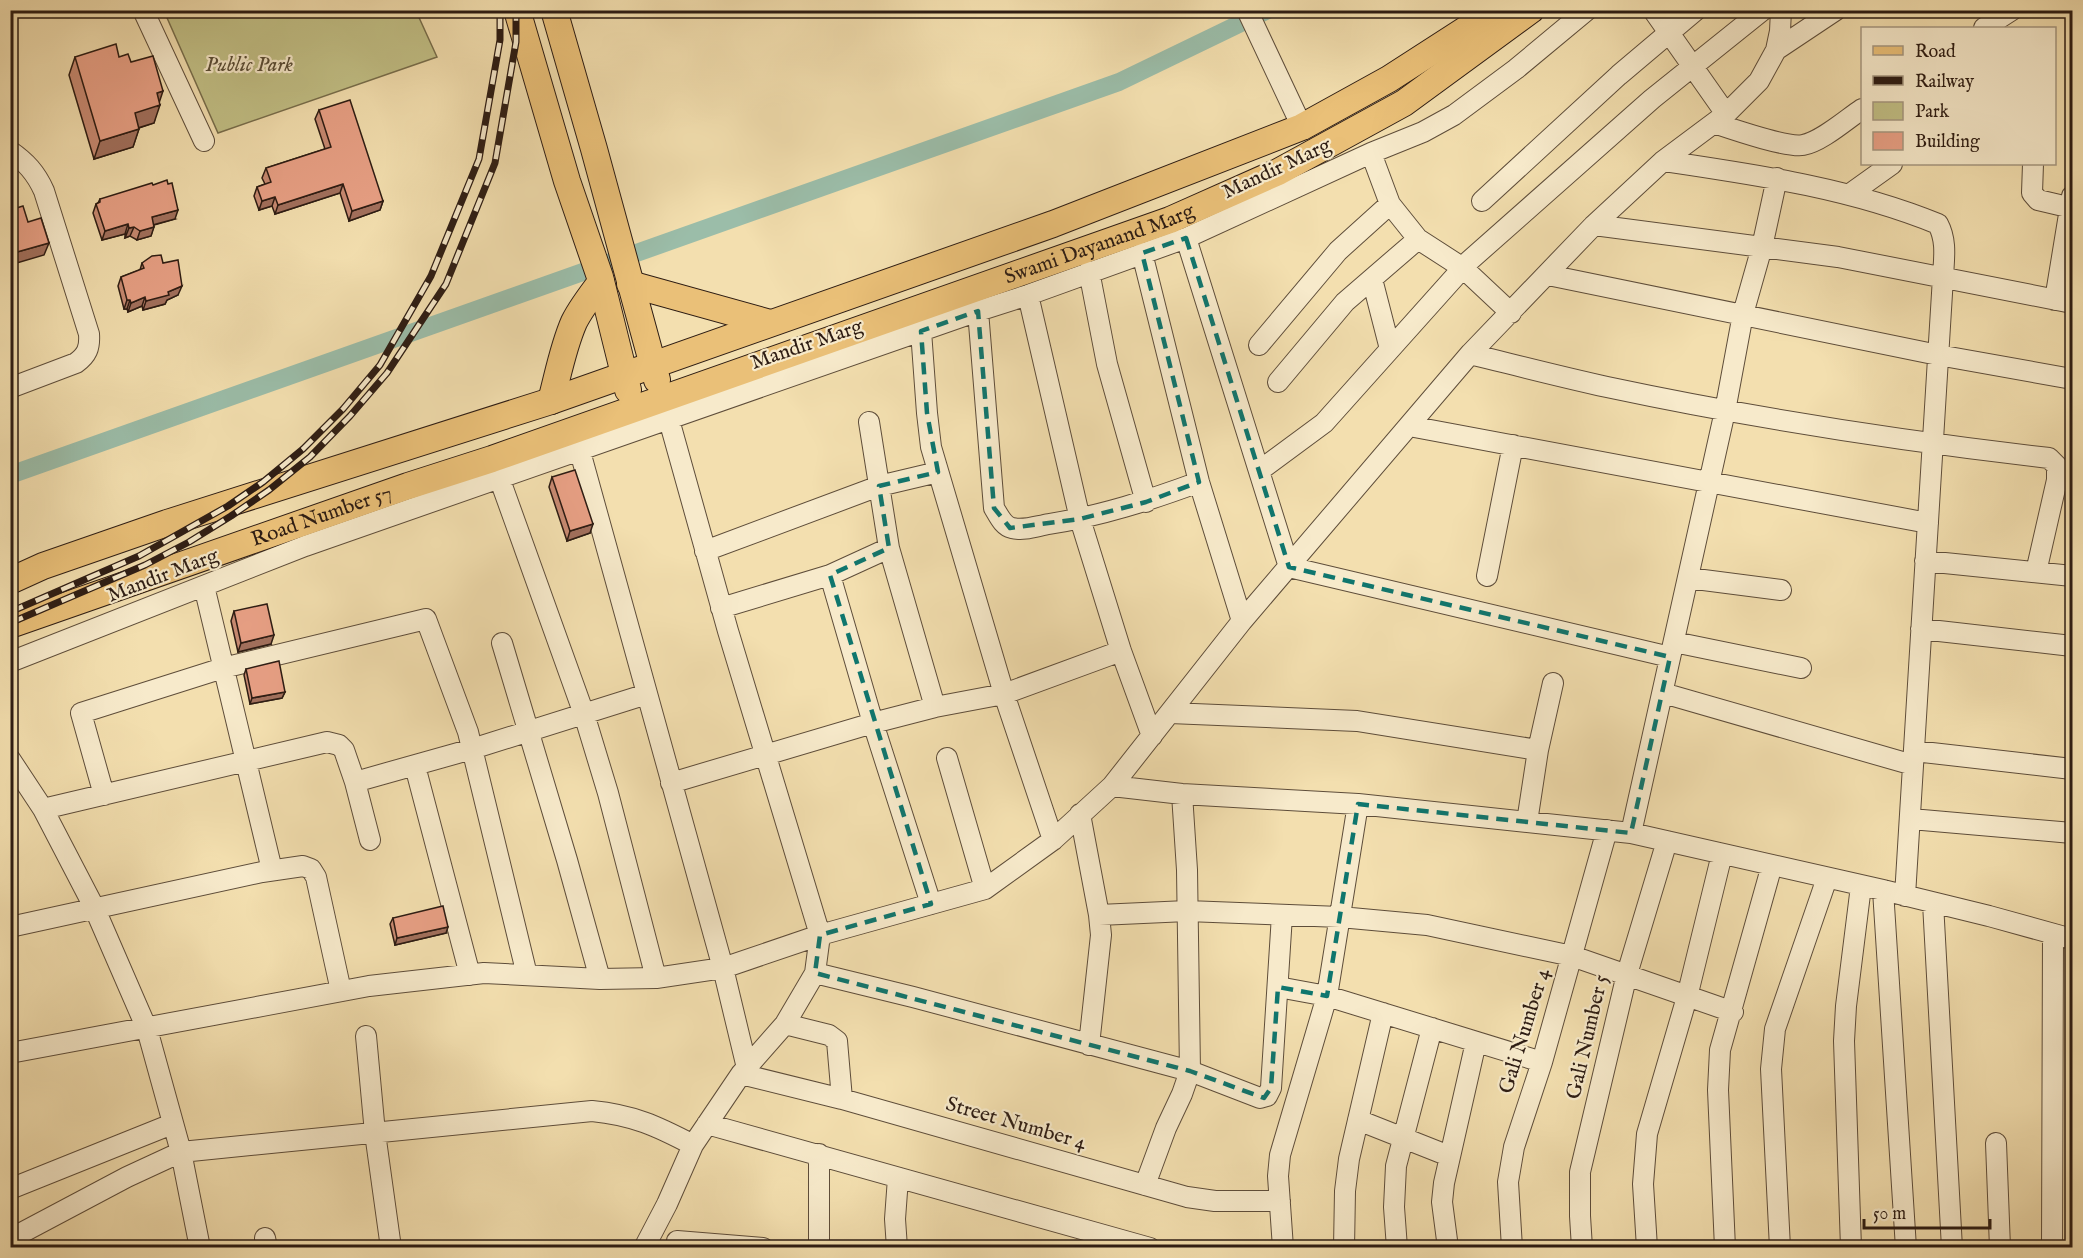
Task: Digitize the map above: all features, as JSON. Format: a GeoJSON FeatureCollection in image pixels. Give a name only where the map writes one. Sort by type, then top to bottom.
{"type":"FeatureCollection","features":[{"type":"Feature","properties":{"kind":"main road"},"geometry":{"type":"LineString","coordinates":[[517,10],[567,181],[600,280],[633,408]]}},
{"type":"Feature","properties":{"kind":"main road"},"geometry":{"type":"LineString","coordinates":[[554,10],[665,408]]}},
{"type":"Feature","properties":{"kind":"main road","name":"Swami Dayanand Marg"},"geometry":{"type":"LineString","coordinates":[[624,375],[1053,224],[1302,127],[1389,79],[1496,10]]}},
{"type":"Feature","properties":{"kind":"main road","name":"Swami Dayanand Marg"},"geometry":{"type":"LineString","coordinates":[[633,408],[665,408],[1170,220],[1278,172],[1404,103],[1531,10]]}},
{"type":"Feature","properties":{"kind":"main road"},"geometry":{"type":"LineString","coordinates":[[551,401],[563,353],[573,325],[600,280]]}},
{"type":"Feature","properties":{"kind":"main road"},"geometry":{"type":"LineString","coordinates":[[630,284],[770,323]]}},
{"type":"Feature","properties":{"kind":"main road","name":"Road Number 57"},"geometry":{"type":"LineString","coordinates":[[10,581],[43,566],[167,523],[551,401],[624,375]]}},
{"type":"Feature","properties":{"kind":"main road","name":"Road Number 57"},"geometry":{"type":"LineString","coordinates":[[10,625],[496,469],[576,439],[633,408]]}},
{"type":"Feature","properties":{"kind":"street"},"geometry":{"type":"LineString","coordinates":[[143,10],[204,141]]}},
{"type":"Feature","properties":{"kind":"street"},"geometry":{"type":"LineString","coordinates":[[1247,10],[1302,127]]}},
{"type":"Feature","properties":{"kind":"street","name":"Mandir Marg"},"geometry":{"type":"LineString","coordinates":[[576,439],[665,408],[921,331],[1186,238],[1371,153],[1423,132],[1454,115],[1516,69],[1587,10]]}},
{"type":"Feature","properties":{"kind":"street"},"geometry":{"type":"LineString","coordinates":[[1653,10],[1692,66],[1720,119],[1784,143],[1804,145],[1861,110]]}},
{"type":"Feature","properties":{"kind":"street"},"geometry":{"type":"LineString","coordinates":[[1482,201],[1611,83],[1696,10]]}},
{"type":"Feature","properties":{"kind":"street"},"geometry":{"type":"LineString","coordinates":[[1259,471],[1324,423],[1462,268],[1644,107],[1762,10]]}},
{"type":"Feature","properties":{"kind":"street"},"geometry":{"type":"LineString","coordinates":[[10,1053],[369,986],[484,973],[600,979],[656,978],[723,968],[820,935],[985,889],[1053,840],[1112,786],[1242,621],[1470,354],[1594,225],[1663,161],[1720,119],[1759,81],[1776,50],[1780,31],[1780,10]]}},
{"type":"Feature","properties":{"kind":"street"},"geometry":{"type":"LineString","coordinates":[[1776,50],[1836,10]]}},
{"type":"Feature","properties":{"kind":"street"},"geometry":{"type":"LineString","coordinates":[[1986,27],[2011,16]]}},
{"type":"Feature","properties":{"kind":"street"},"geometry":{"type":"LineString","coordinates":[[10,150],[31,168],[44,191],[89,334],[90,344],[83,357],[76,363],[10,388]]}},
{"type":"Feature","properties":{"kind":"street"},"geometry":{"type":"LineString","coordinates":[[1371,153],[1390,204],[1418,238],[1462,268],[1511,313]]}},
{"type":"Feature","properties":{"kind":"street"},"geometry":{"type":"LineString","coordinates":[[1663,161],[1777,178],[1850,194],[1938,224],[1945,242],[1905,897]]}},
{"type":"Feature","properties":{"kind":"street"},"geometry":{"type":"LineString","coordinates":[[1850,194],[1891,165]]}},
{"type":"Feature","properties":{"kind":"street"},"geometry":{"type":"LineString","coordinates":[[1594,225],[1838,257],[2064,301],[2072,204],[2038,200],[2034,197],[2032,193],[2033,165]]}},
{"type":"Feature","properties":{"kind":"street"},"geometry":{"type":"LineString","coordinates":[[1631,833],[1710,481],[1743,314],[1762,247],[1777,178]]}},
{"type":"Feature","properties":{"kind":"street"},"geometry":{"type":"LineString","coordinates":[[1259,345],[1338,251],[1390,204]]}},
{"type":"Feature","properties":{"kind":"street"},"geometry":{"type":"LineString","coordinates":[[1186,238],[1289,567]]}},
{"type":"Feature","properties":{"kind":"street"},"geometry":{"type":"LineString","coordinates":[[1278,382],[1345,302],[1418,238]]}},
{"type":"Feature","properties":{"kind":"street"},"geometry":{"type":"LineString","coordinates":[[1142,253],[1199,482],[1242,621]]}},
{"type":"Feature","properties":{"kind":"street"},"geometry":{"type":"LineString","coordinates":[[1089,271],[1107,364],[1146,502]]}},
{"type":"Feature","properties":{"kind":"street"},"geometry":{"type":"LineString","coordinates":[[1548,275],[1938,355],[2073,379]]}},
{"type":"Feature","properties":{"kind":"street"},"geometry":{"type":"LineString","coordinates":[[1372,279],[1390,350]]}},
{"type":"Feature","properties":{"kind":"street"},"geometry":{"type":"LineString","coordinates":[[1028,295],[1080,519],[1121,651],[1152,736]]}},
{"type":"Feature","properties":{"kind":"street"},"geometry":{"type":"LineString","coordinates":[[978,311],[994,508],[1001,520],[1010,528],[1022,529],[1080,519],[1146,502],[1199,482]]}},
{"type":"Feature","properties":{"kind":"street"},"geometry":{"type":"LineString","coordinates":[[921,331],[927,413],[938,472],[1005,694],[1053,840]]}},
{"type":"Feature","properties":{"kind":"street"},"geometry":{"type":"LineString","coordinates":[[1470,354],[1607,387],[1725,411],[1933,445],[2049,459],[2057,466],[2057,480],[2036,572]]}},
{"type":"Feature","properties":{"kind":"street"},"geometry":{"type":"LineString","coordinates":[[644,1248],[667,1204],[693,1145],[744,1071],[785,1024],[815,973],[820,935],[721,608],[665,408]]}},
{"type":"Feature","properties":{"kind":"street"},"geometry":{"type":"LineString","coordinates":[[869,422],[889,548],[935,707]]}},
{"type":"Feature","properties":{"kind":"street"},"geometry":{"type":"LineString","coordinates":[[1409,426],[1928,523]]}},
{"type":"Feature","properties":{"kind":"street"},"geometry":{"type":"LineString","coordinates":[[576,439],[723,968],[744,1071]]}},
{"type":"Feature","properties":{"kind":"street"},"geometry":{"type":"LineString","coordinates":[[1487,576],[1513,445]]}},
{"type":"Feature","properties":{"kind":"street"},"geometry":{"type":"LineString","coordinates":[[496,469],[584,714],[608,793],[656,978]]}},
{"type":"Feature","properties":{"kind":"street","name":"Mandir Marg"},"geometry":{"type":"LineString","coordinates":[[10,662],[496,469]]}},
{"type":"Feature","properties":{"kind":"street"},"geometry":{"type":"LineString","coordinates":[[705,552],[879,486],[938,472]]}},
{"type":"Feature","properties":{"kind":"street"},"geometry":{"type":"LineString","coordinates":[[721,608],[830,575],[889,548]]}},
{"type":"Feature","properties":{"kind":"street"},"geometry":{"type":"LineString","coordinates":[[1925,561],[2073,576]]}},
{"type":"Feature","properties":{"kind":"street"},"geometry":{"type":"LineString","coordinates":[[1289,567],[1672,650],[1801,668]]}},
{"type":"Feature","properties":{"kind":"street"},"geometry":{"type":"LineString","coordinates":[[830,575],[873,723],[931,904]]}},
{"type":"Feature","properties":{"kind":"street"},"geometry":{"type":"LineString","coordinates":[[1688,578],[1781,590]]}},
{"type":"Feature","properties":{"kind":"street"},"geometry":{"type":"LineString","coordinates":[[204,586],[272,870]]}},
{"type":"Feature","properties":{"kind":"street"},"geometry":{"type":"LineString","coordinates":[[104,795],[81,713],[224,668],[426,620],[468,732],[527,975]]}},
{"type":"Feature","properties":{"kind":"street"},"geometry":{"type":"LineString","coordinates":[[1921,629],[2073,646]]}},
{"type":"Feature","properties":{"kind":"street"},"geometry":{"type":"LineString","coordinates":[[502,643],[600,979]]}},
{"type":"Feature","properties":{"kind":"street"},"geometry":{"type":"LineString","coordinates":[[671,783],[873,723],[935,707],[1005,694],[1121,651]]}},
{"type":"Feature","properties":{"kind":"street"},"geometry":{"type":"LineString","coordinates":[[1527,822],[1538,750],[1553,682]]}},
{"type":"Feature","properties":{"kind":"street"},"geometry":{"type":"LineString","coordinates":[[1663,693],[1913,758],[2073,769]]}},
{"type":"Feature","properties":{"kind":"street"},"geometry":{"type":"LineString","coordinates":[[356,782],[647,694]]}},
{"type":"Feature","properties":{"kind":"street"},"geometry":{"type":"LineString","coordinates":[[1170,713],[1357,721],[1538,750]]}},
{"type":"Feature","properties":{"kind":"street"},"geometry":{"type":"LineString","coordinates":[[43,809],[327,742],[339,745],[344,750],[356,782],[370,840]]}},
{"type":"Feature","properties":{"kind":"street"},"geometry":{"type":"LineString","coordinates":[[946,758],[985,889]]}},
{"type":"Feature","properties":{"kind":"street"},"geometry":{"type":"LineString","coordinates":[[10,759],[43,809],[94,907],[147,1029],[181,1152],[200,1248]]}},
{"type":"Feature","properties":{"kind":"street"},"geometry":{"type":"LineString","coordinates":[[415,766],[470,975]]}},
{"type":"Feature","properties":{"kind":"street"},"geometry":{"type":"LineString","coordinates":[[1112,786],[1182,794],[1358,804],[1631,833],[1883,890],[2073,939]]}},
{"type":"Feature","properties":{"kind":"street"},"geometry":{"type":"LineString","coordinates":[[1145,1185],[1190,1071],[1188,912],[1182,794]]}},
{"type":"Feature","properties":{"kind":"street"},"geometry":{"type":"LineString","coordinates":[[1283,1248],[1278,1176],[1280,1155],[1327,996],[1358,804]]}},
{"type":"Feature","properties":{"kind":"street"},"geometry":{"type":"LineString","coordinates":[[1080,814],[1099,915],[1100,953],[1089,1045]]}},
{"type":"Feature","properties":{"kind":"street"},"geometry":{"type":"LineString","coordinates":[[1911,819],[2073,833]]}},
{"type":"Feature","properties":{"kind":"street","name":"Gali Number 4"},"geometry":{"type":"LineString","coordinates":[[1512,1248],[1508,1182],[1514,1147],[1542,1062],[1607,830]]}},
{"type":"Feature","properties":{"kind":"street","name":"Gali Number 5"},"geometry":{"type":"LineString","coordinates":[[1582,1248],[1580,1172],[1627,974],[1667,841]]}},
{"type":"Feature","properties":{"kind":"street"},"geometry":{"type":"LineString","coordinates":[[1647,1248],[1643,1184],[1647,1134],[1687,997],[1722,854]]}},
{"type":"Feature","properties":{"kind":"street"},"geometry":{"type":"LineString","coordinates":[[14,921],[272,870],[303,866],[311,869],[316,877],[341,991]]}},
{"type":"Feature","properties":{"kind":"street"},"geometry":{"type":"LineString","coordinates":[[1725,1248],[1718,1089],[1720,1050],[1772,866]]}},
{"type":"Feature","properties":{"kind":"street"},"geometry":{"type":"LineString","coordinates":[[1780,1248],[1771,1069],[1773,1046],[1779,1017],[1827,878]]}},
{"type":"Feature","properties":{"kind":"street"},"geometry":{"type":"LineString","coordinates":[[1851,1248],[1844,1041],[1846,1006],[1861,886]]}},
{"type":"Feature","properties":{"kind":"street"},"geometry":{"type":"LineString","coordinates":[[1883,890],[1906,1248]]}},
{"type":"Feature","properties":{"kind":"street"},"geometry":{"type":"LineString","coordinates":[[1933,903],[1952,1248]]}},
{"type":"Feature","properties":{"kind":"street"},"geometry":{"type":"LineString","coordinates":[[1099,915],[1188,912],[1340,917],[1426,925],[1572,956],[1732,1012]]}},
{"type":"Feature","properties":{"kind":"street"},"geometry":{"type":"LineString","coordinates":[[815,973],[1190,1071],[1256,1098],[1264,1098],[1271,1088],[1282,915]]}},
{"type":"Feature","properties":{"kind":"street"},"geometry":{"type":"LineString","coordinates":[[2052,1248],[2053,934]]}},
{"type":"Feature","properties":{"kind":"street"},"geometry":{"type":"LineString","coordinates":[[1278,987],[1327,996],[1542,1062]]}},
{"type":"Feature","properties":{"kind":"street"},"geometry":{"type":"LineString","coordinates":[[1344,1248],[1347,1173],[1383,1013]]}},
{"type":"Feature","properties":{"kind":"street"},"geometry":{"type":"LineString","coordinates":[[785,1024],[829,1035],[837,1041],[842,1099]]}},
{"type":"Feature","properties":{"kind":"street"},"geometry":{"type":"LineString","coordinates":[[1398,1248],[1396,1166],[1432,1028]]}},
{"type":"Feature","properties":{"kind":"street"},"geometry":{"type":"LineString","coordinates":[[366,1036],[375,1133],[391,1248]]}},
{"type":"Feature","properties":{"kind":"street"},"geometry":{"type":"LineString","coordinates":[[1448,1248],[1442,1202],[1449,1156],[1476,1042]]}},
{"type":"Feature","properties":{"kind":"street","name":"Street Number 4"},"geometry":{"type":"LineString","coordinates":[[744,1071],[1187,1197],[1215,1201],[1280,1201]]}},
{"type":"Feature","properties":{"kind":"street"},"geometry":{"type":"LineString","coordinates":[[10,1239],[181,1152],[592,1111],[618,1113],[650,1123],[693,1145]]}},
{"type":"Feature","properties":{"kind":"street"},"geometry":{"type":"LineString","coordinates":[[1358,1120],[1449,1156]]}},
{"type":"Feature","properties":{"kind":"street"},"geometry":{"type":"LineString","coordinates":[[10,1189],[172,1124]]}},
{"type":"Feature","properties":{"kind":"street"},"geometry":{"type":"LineString","coordinates":[[707,1124],[1150,1248]]}},
{"type":"Feature","properties":{"kind":"street"},"geometry":{"type":"LineString","coordinates":[[1996,1143],[2000,1248]]}},
{"type":"Feature","properties":{"kind":"street"},"geometry":{"type":"LineString","coordinates":[[819,1154],[819,1248]]}},
{"type":"Feature","properties":{"kind":"street"},"geometry":{"type":"LineString","coordinates":[[897,1178],[894,1226],[897,1248]]}},
{"type":"Feature","properties":{"kind":"street"},"geometry":{"type":"LineString","coordinates":[[667,1204],[678,1244],[763,1248]]}},
{"type":"Feature","properties":{"kind":"highlighted area"},"geometry":{"type":"Polygon","coordinates":[[[1186,238],[1289,567],[1670,657],[1631,833],[1358,804],[1327,996],[1278,987],[1271,1088],[1264,1098],[1190,1071],[815,973],[820,935],[931,904],[830,575],[889,548],[879,486],[938,472],[927,413],[921,331],[978,311],[994,508],[1010,528],[1080,519],[1146,502],[1199,482],[1142,253],[1186,238]]]}},
{"type":"Feature","properties":{"kind":"green space","name":"Public Park"},"geometry":{"type":"Polygon","coordinates":[[[164,11],[416,11],[437,57],[218,133],[164,11]]]}},
{"type":"Feature","properties":{"kind":"building"},"geometry":{"type":"Polygon","coordinates":[[[116,44],[119,57],[128,54],[131,62],[153,56],[163,91],[157,93],[160,105],[135,113],[139,129],[100,141],[75,57],[116,44]]]}},
{"type":"Feature","properties":{"kind":"building"},"geometry":{"type":"Polygon","coordinates":[[[350,100],[383,201],[352,211],[343,184],[278,205],[275,197],[262,201],[257,187],[271,182],[266,168],[331,147],[319,110],[350,100]]]}},
{"type":"Feature","properties":{"kind":"building"},"geometry":{"type":"Polygon","coordinates":[[[167,180],[168,184],[172,183],[178,210],[152,217],[154,227],[140,231],[134,227],[129,228],[128,224],[105,231],[96,204],[100,202],[100,199],[167,180]]]}},
{"type":"Feature","properties":{"kind":"building"},"geometry":{"type":"Polygon","coordinates":[[[23,206],[28,222],[41,218],[49,243],[10,254],[10,210],[23,206]]]}},
{"type":"Feature","properties":{"kind":"building"},"geometry":{"type":"Polygon","coordinates":[[[161,255],[163,263],[178,260],[182,286],[168,292],[169,295],[146,301],[145,297],[131,303],[127,300],[121,277],[144,268],[142,263],[152,256],[161,255]]]}},
{"type":"Feature","properties":{"kind":"building"},"geometry":{"type":"Polygon","coordinates":[[[575,470],[593,524],[570,531],[552,477],[575,470]]]}},
{"type":"Feature","properties":{"kind":"building"},"geometry":{"type":"Polygon","coordinates":[[[267,604],[274,635],[241,643],[234,611],[267,604]]]}},
{"type":"Feature","properties":{"kind":"building"},"geometry":{"type":"Polygon","coordinates":[[[279,661],[285,692],[252,698],[246,669],[279,661]]]}},
{"type":"Feature","properties":{"kind":"building"},"geometry":{"type":"Polygon","coordinates":[[[443,906],[448,927],[397,938],[393,918],[443,906]]]}},
{"type":"Feature","properties":{"kind":"building"},"geometry":{"type":"Polygon","coordinates":[[[2069,1038],[2073,1038],[2073,1071],[2072,1071],[2069,1038]]]}},
{"type":"Feature","properties":{"kind":"waterway"},"geometry":{"type":"LineString","coordinates":[[10,475],[1119,82],[1268,10]]}},
{"type":"Feature","properties":{"kind":"railway"},"geometry":{"type":"LineString","coordinates":[[10,612],[139,556],[228,506],[263,482],[303,449],[343,409],[380,365],[431,276],[479,159],[500,40],[500,10]]}},
{"type":"Feature","properties":{"kind":"railway"},"geometry":{"type":"LineString","coordinates":[[10,623],[145,565],[231,516],[269,490],[310,457],[387,373],[446,284],[495,163],[516,42],[516,10]]}}]}
